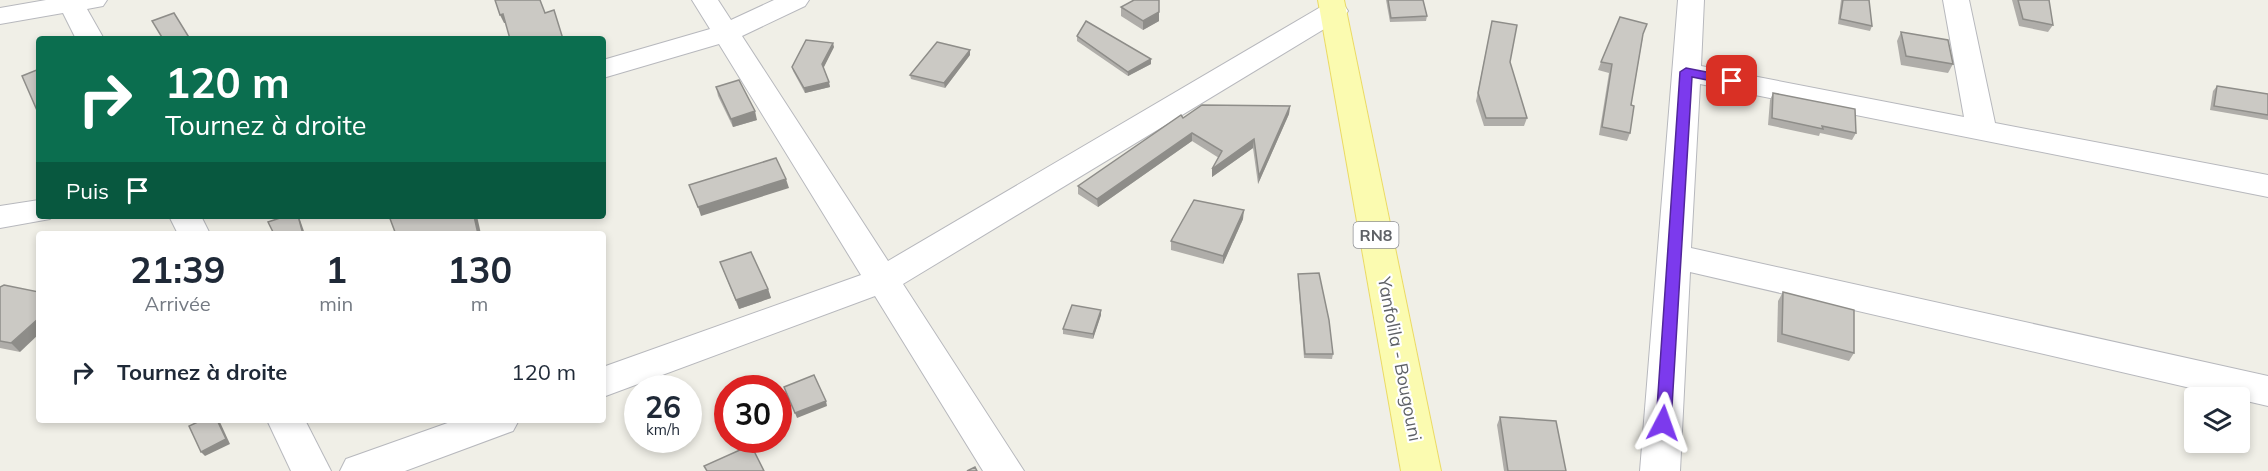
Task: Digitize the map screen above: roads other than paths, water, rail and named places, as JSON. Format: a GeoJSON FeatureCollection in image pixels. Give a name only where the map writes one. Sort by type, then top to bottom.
{"type":"FeatureCollection","features":[{"type":"Feature","properties":{"kind":"main road","name":"Yanfolila - Bougouni"},"geometry":{"type":"LineString","coordinates":[[1332,6],[1421,471]]}},
{"type":"Feature","properties":{"kind":"street"},"geometry":{"type":"LineString","coordinates":[[705,0],[1004,471]]}},
{"type":"Feature","properties":{"kind":"street"},"geometry":{"type":"LineString","coordinates":[[606,68],[726,33],[796,0]]}},
{"type":"Feature","properties":{"kind":"street"},"geometry":{"type":"LineString","coordinates":[[1660,471],[1691,0]]}},
{"type":"Feature","properties":{"kind":"street"},"geometry":{"type":"LineString","coordinates":[[1956,0],[1981,129]]}},
{"type":"Feature","properties":{"kind":"street"},"geometry":{"type":"LineString","coordinates":[[0,16],[78,2],[89,36]]}},
{"type":"Feature","properties":{"kind":"street"},"geometry":{"type":"LineString","coordinates":[[606,381],[883,280],[1332,6]]}},
{"type":"Feature","properties":{"kind":"street"},"geometry":{"type":"LineString","coordinates":[[1686,72],[2268,186]]}},
{"type":"Feature","properties":{"kind":"street"},"geometry":{"type":"LineString","coordinates":[[0,217],[36,211]]}},
{"type":"Feature","properties":{"kind":"street"},"geometry":{"type":"LineString","coordinates":[[1674,256],[2268,391]]}},
{"type":"Feature","properties":{"kind":"street"},"geometry":{"type":"LineString","coordinates":[[287,423],[311,471]]}},
{"type":"Feature","properties":{"kind":"street"},"geometry":{"type":"LineString","coordinates":[[360,471],[492,423]]}}]}
